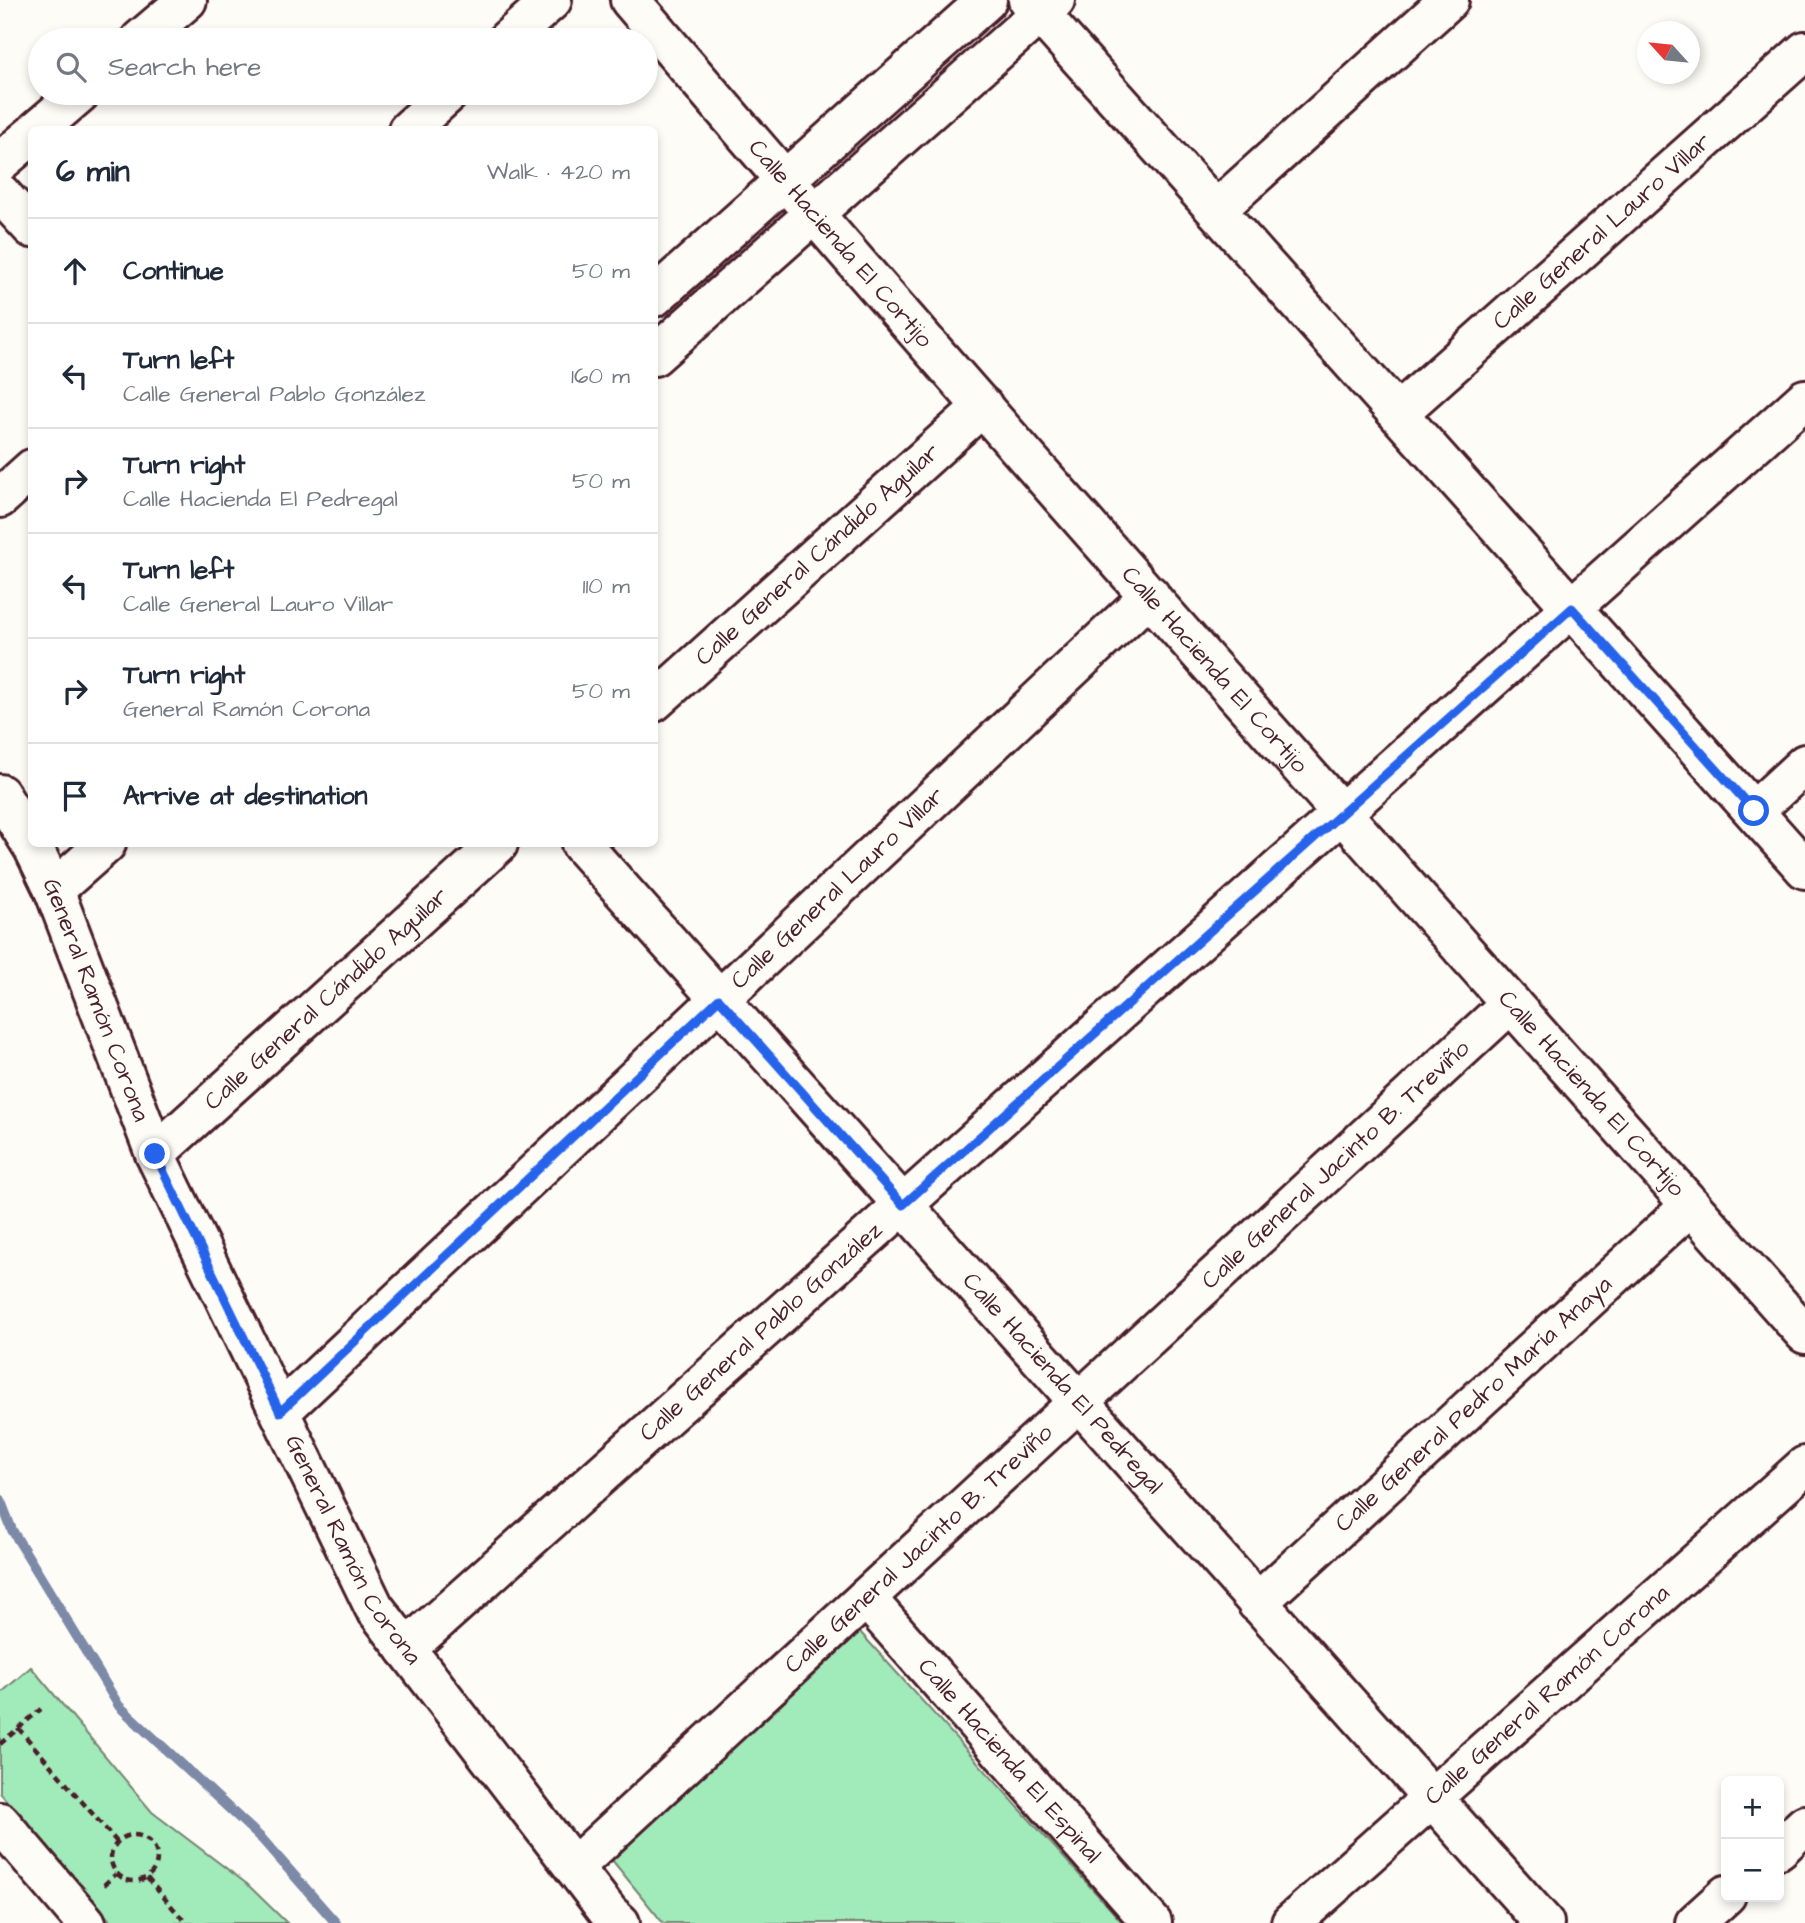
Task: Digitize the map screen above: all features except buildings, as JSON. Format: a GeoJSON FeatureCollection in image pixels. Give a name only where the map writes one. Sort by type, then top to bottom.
{"type":"FeatureCollection","features":[{"type":"Feature","properties":{"kind":"street"},"geometry":{"type":"LineString","coordinates":[[155,28],[187,0]]}},
{"type":"Feature","properties":{"kind":"street"},"geometry":{"type":"LineString","coordinates":[[520,28],[552,0]]}},
{"type":"Feature","properties":{"kind":"street","name":"Calle Hacienda El Cortijo"},"geometry":{"type":"LineString","coordinates":[[631,0],[655,28]]}},
{"type":"Feature","properties":{"kind":"street"},"geometry":{"type":"LineString","coordinates":[[658,293],[987,0]]}},
{"type":"Feature","properties":{"kind":"street"},"geometry":{"type":"LineString","coordinates":[[1216,210],[1449,0]]}},
{"type":"Feature","properties":{"kind":"street"},"geometry":{"type":"LineString","coordinates":[[658,352],[814,215],[1041,4],[1216,210],[1805,869]]}},
{"type":"Feature","properties":{"kind":"street","name":"Calle Hacienda El Cortijo"},"geometry":{"type":"LineString","coordinates":[[658,32],[814,215],[1341,814],[1805,1334]]}},
{"type":"Feature","properties":{"kind":"street","name":"Calle General Lauro Villar"},"geometry":{"type":"LineString","coordinates":[[1398,413],[1805,51]]}},
{"type":"Feature","properties":{"kind":"street"},"geometry":{"type":"LineString","coordinates":[[42,126],[66,105]]}},
{"type":"Feature","properties":{"kind":"street"},"geometry":{"type":"LineString","coordinates":[[412,126],[436,105]]}},
{"type":"Feature","properties":{"kind":"street"},"geometry":{"type":"LineString","coordinates":[[0,162],[28,138]]}},
{"type":"Feature","properties":{"kind":"street"},"geometry":{"type":"LineString","coordinates":[[0,193],[28,224]]}},
{"type":"Feature","properties":{"kind":"street","name":"Calle General Pablo González"},"geometry":{"type":"LineString","coordinates":[[406,1648],[1805,399]]}},
{"type":"Feature","properties":{"kind":"street","name":"Calle General Cándido Aguilar"},"geometry":{"type":"LineString","coordinates":[[658,698],[983,406]]}},
{"type":"Feature","properties":{"kind":"street"},"geometry":{"type":"LineString","coordinates":[[0,498],[28,473]]}},
{"type":"Feature","properties":{"kind":"street","name":"Calle General Lauro Villar"},"geometry":{"type":"LineString","coordinates":[[280,1412],[1150,594]]}},
{"type":"Feature","properties":{"kind":"street"},"geometry":{"type":"LineString","coordinates":[[1754,811],[1805,764]]}},
{"type":"Feature","properties":{"kind":"street","name":"General Ramón Corona"},"geometry":{"type":"LineString","coordinates":[[0,794],[28,833]]}},
{"type":"Feature","properties":{"kind":"street","name":"General Ramón Corona"},"geometry":{"type":"LineString","coordinates":[[37,847],[155,1154],[374,1607],[609,1913],[620,1923]]}},
{"type":"Feature","properties":{"kind":"street"},"geometry":{"type":"LineString","coordinates":[[54,890],[103,847]]}},
{"type":"Feature","properties":{"kind":"street","name":"Calle General Cándido Aguilar"},"geometry":{"type":"LineString","coordinates":[[155,1154],[495,847]]}},
{"type":"Feature","properties":{"kind":"street","name":"Calle Hacienda El Pedregal"},"geometry":{"type":"LineString","coordinates":[[584,847],[1544,1923]]}},
{"type":"Feature","properties":{"kind":"street","name":"Calle General Jacinto B. Treviño"},"geometry":{"type":"LineString","coordinates":[[574,1867],[1511,1003]]}},
{"type":"Feature","properties":{"kind":"street","name":"Calle General Pedro María Anaya"},"geometry":{"type":"LineString","coordinates":[[1257,1603],[1690,1205]]}},
{"type":"Feature","properties":{"kind":"street","name":"Calle General Ramón Corona"},"geometry":{"type":"LineString","coordinates":[[1291,1923],[1805,1466]]}},
{"type":"Feature","properties":{"kind":"street","name":"Calle Hacienda El Espinal"},"geometry":{"type":"LineString","coordinates":[[866,1598],[1152,1923]]}},
{"type":"Feature","properties":{"kind":"street"},"geometry":{"type":"LineString","coordinates":[[0,1822],[86,1923]]}},
{"type":"Feature","properties":{"kind":"street"},"geometry":{"type":"LineString","coordinates":[[1784,1844],[1805,1825]]}},
{"type":"Feature","properties":{"kind":"street"},"geometry":{"type":"LineString","coordinates":[[1695,1923],[1721,1900]]}},
{"type":"Feature","properties":{"kind":"path"},"geometry":{"type":"LineString","coordinates":[[0,1744],[41,1709]]}},
{"type":"Feature","properties":{"kind":"path"},"geometry":{"type":"LineString","coordinates":[[18,1728],[117,1842]]}},
{"type":"Feature","properties":{"kind":"path"},"geometry":{"type":"LineString","coordinates":[[129,1835],[138,1835],[151,1842],[156,1848],[157,1863],[147,1878],[136,1882],[116,1874],[110,1858],[117,1842],[129,1835]]}},
{"type":"Feature","properties":{"kind":"path"},"geometry":{"type":"LineString","coordinates":[[147,1878],[186,1923]]}},
{"type":"Feature","properties":{"kind":"green space"},"geometry":{"type":"Polygon","coordinates":[[[860,1632],[1123,1923],[663,1923],[612,1860],[860,1632]]]}},
{"type":"Feature","properties":{"kind":"green space"},"geometry":{"type":"Polygon","coordinates":[[[31,1667],[152,1812],[247,1884],[287,1923],[112,1923],[0,1793],[0,1694],[31,1667]]]}},
{"type":"Feature","properties":{"kind":"waterway"},"geometry":{"type":"LineString","coordinates":[[0,1499],[12,1530],[119,1706],[262,1839],[336,1923]]}},
{"type":"Feature","properties":{"kind":"route"},"geometry":{"type":"LineString","coordinates":[[155,1154],[280,1412],[719,999],[903,1205],[1572,608],[1754,811]]}}]}
